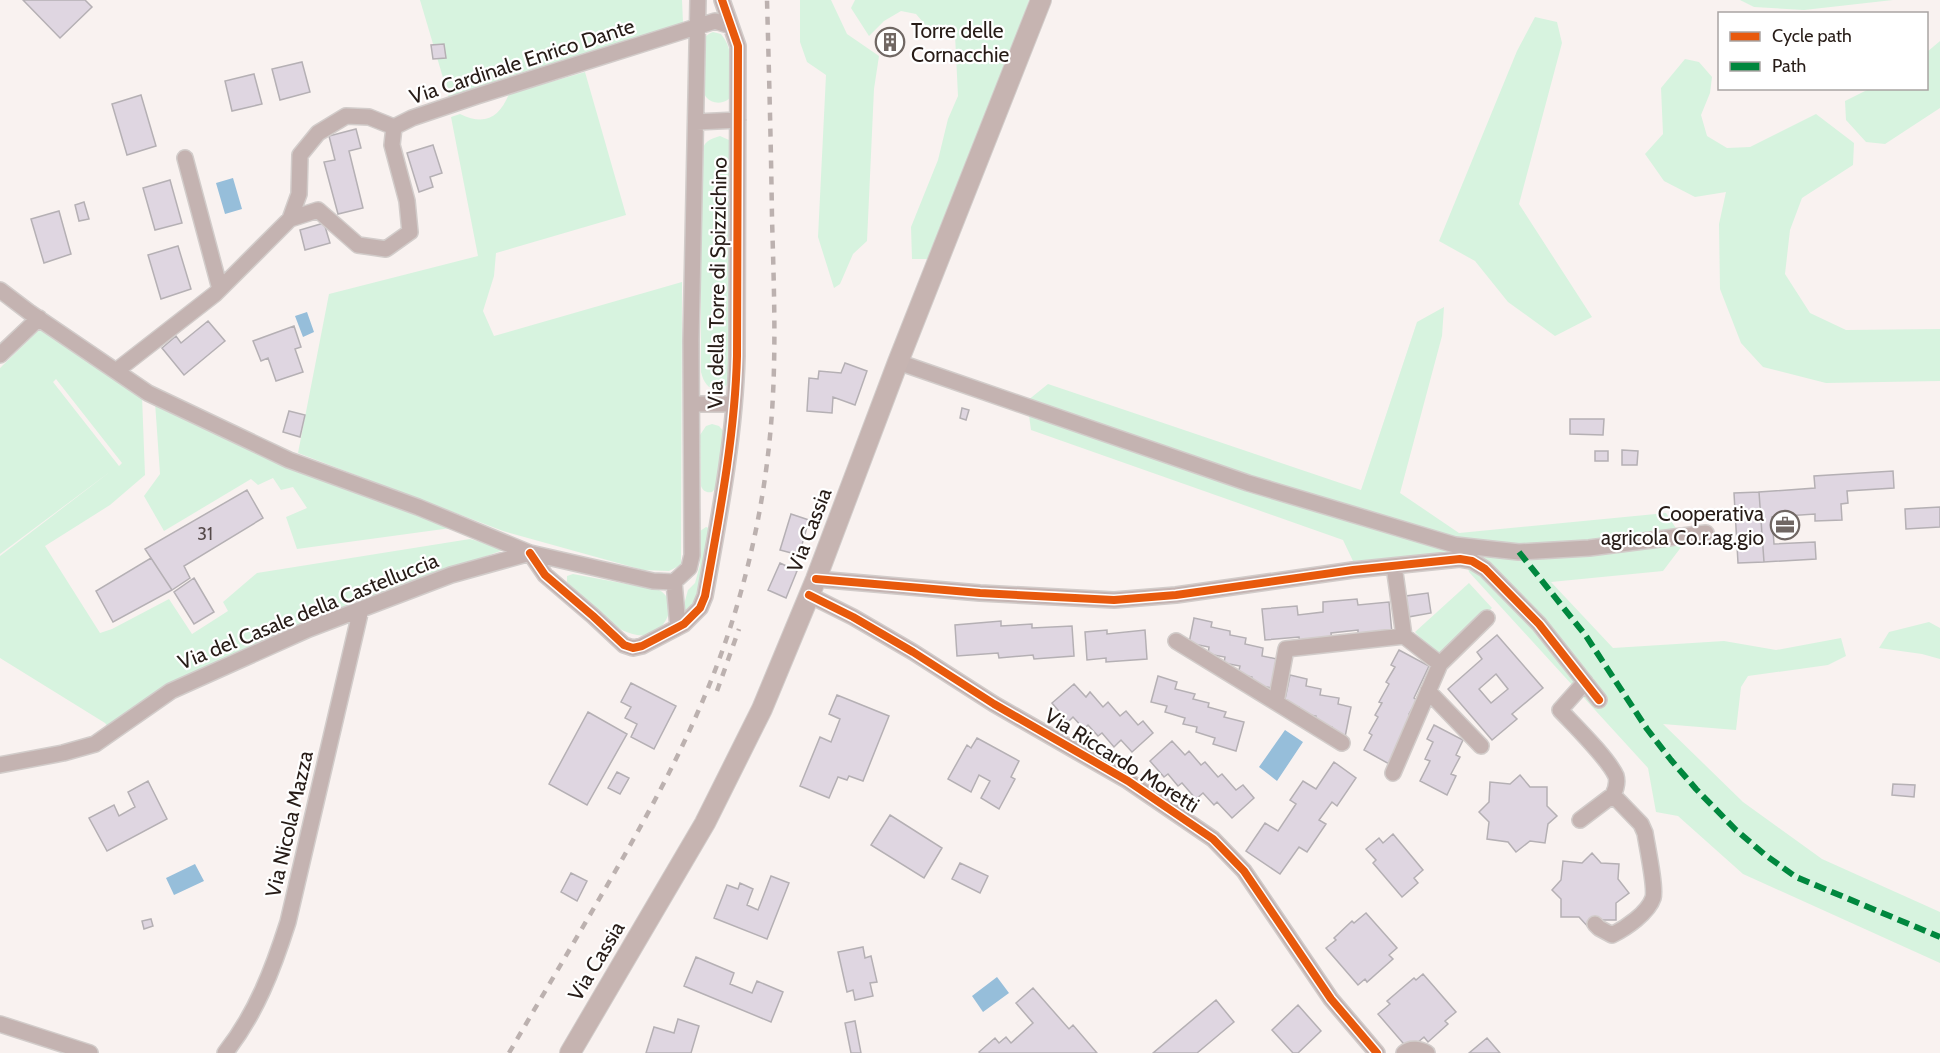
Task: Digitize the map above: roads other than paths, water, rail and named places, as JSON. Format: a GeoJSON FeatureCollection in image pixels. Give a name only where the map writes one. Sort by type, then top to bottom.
{"type":"FeatureCollection","features":[{"type":"Feature","properties":{"kind":"main road","name":"Via Cassia"},"geometry":{"type":"LineString","coordinates":[[570,1053],[705,823],[758,718],[812,587],[1041,0]]}},
{"type":"Feature","properties":{"kind":"street","name":"Via della Torre di Spizzichino"},"geometry":{"type":"LineString","coordinates":[[674,582],[689,568],[692,555],[692,340],[698,0]]}},
{"type":"Feature","properties":{"kind":"street","name":"Via della Torre di Spizzichino"},"geometry":{"type":"LineString","coordinates":[[678,627],[700,608],[705,596],[734,404],[737,356],[738,46],[722,0]]}},
{"type":"Feature","properties":{"kind":"street","name":"Via Cardinale Enrico Dante"},"geometry":{"type":"LineString","coordinates":[[394,127],[412,118],[477,96],[715,21],[731,26]]}},
{"type":"Feature","properties":{"kind":"street"},"geometry":{"type":"LineString","coordinates":[[116,371],[220,289],[290,219],[299,194],[300,154],[318,132],[346,116],[369,117],[394,127],[392,145],[407,201],[410,232],[386,249],[358,245],[318,210],[290,219]]}},
{"type":"Feature","properties":{"kind":"street"},"geometry":{"type":"LineString","coordinates":[[696,122],[738,120]]}},
{"type":"Feature","properties":{"kind":"street"},"geometry":{"type":"LineString","coordinates":[[185,158],[220,289]]}},
{"type":"Feature","properties":{"kind":"street"},"geometry":{"type":"LineString","coordinates":[[0,290],[148,393],[289,460],[418,507],[530,553],[653,581],[674,582],[678,627],[642,646],[633,648],[624,645],[545,575],[530,553]]}},
{"type":"Feature","properties":{"kind":"street"},"geometry":{"type":"LineString","coordinates":[[0,355],[39,318]]}},
{"type":"Feature","properties":{"kind":"street"},"geometry":{"type":"LineString","coordinates":[[898,362],[1248,483],[1455,545],[1519,552],[1589,548],[1706,534]]}},
{"type":"Feature","properties":{"kind":"street"},"geometry":{"type":"LineString","coordinates":[[692,404],[734,404]]}},
{"type":"Feature","properties":{"kind":"street"},"geometry":{"type":"LineString","coordinates":[[693,499],[720,505]]}},
{"type":"Feature","properties":{"kind":"street","name":"Via del Casale della Castelluccia"},"geometry":{"type":"LineString","coordinates":[[0,765],[63,753],[95,744],[171,691],[309,629],[451,575],[530,553]]}},
{"type":"Feature","properties":{"kind":"street"},"geometry":{"type":"LineString","coordinates":[[812,587],[1114,600],[1176,595],[1460,559],[1472,561],[1485,569],[1539,624],[1599,700]]}},
{"type":"Feature","properties":{"kind":"street"},"geometry":{"type":"LineString","coordinates":[[1394,566],[1404,636],[1440,664]]}},
{"type":"Feature","properties":{"kind":"street","name":"Via Riccardo Moretti"},"geometry":{"type":"LineString","coordinates":[[812,587],[853,617],[994,704],[1128,781],[1213,839],[1244,871],[1331,999],[1377,1053]]}},
{"type":"Feature","properties":{"kind":"street","name":"Via Nicola Mazza"},"geometry":{"type":"LineString","coordinates":[[230,1047],[258,1004],[276,961],[288,922],[361,609]]}},
{"type":"Feature","properties":{"kind":"street"},"geometry":{"type":"LineString","coordinates":[[1393,773],[1440,664],[1487,618]]}},
{"type":"Feature","properties":{"kind":"street"},"geometry":{"type":"LineString","coordinates":[[1276,702],[1286,649],[1404,636]]}},
{"type":"Feature","properties":{"kind":"street"},"geometry":{"type":"LineString","coordinates":[[1176,641],[1342,743]]}},
{"type":"Feature","properties":{"kind":"street"},"geometry":{"type":"LineString","coordinates":[[1580,820],[1613,795],[1616,789],[1616,778],[1593,747],[1560,710],[1585,682]]}},
{"type":"Feature","properties":{"kind":"street"},"geometry":{"type":"LineString","coordinates":[[1428,691],[1481,747]]}},
{"type":"Feature","properties":{"kind":"street"},"geometry":{"type":"LineString","coordinates":[[1595,924],[1612,935],[1622,930],[1648,907],[1654,896],[1645,833],[1641,824],[1613,795]]}},
{"type":"Feature","properties":{"kind":"street"},"geometry":{"type":"LineString","coordinates":[[0,1024],[90,1053]]}},
{"type":"Feature","properties":{"kind":"street"},"geometry":{"type":"LineString","coordinates":[[1404,1053],[1407,1050],[1417,1049],[1427,1053]]}},
{"type":"Feature","properties":{"kind":"water"},"geometry":{"type":"Polygon","coordinates":[[[233,178],[242,209],[225,214],[216,183],[233,178]]]}},
{"type":"Feature","properties":{"kind":"water"},"geometry":{"type":"Polygon","coordinates":[[[307,312],[314,332],[303,337],[295,316],[307,312]]]}},
{"type":"Feature","properties":{"kind":"water"},"geometry":{"type":"Polygon","coordinates":[[[1285,730],[1303,742],[1277,781],[1259,767],[1285,730]]]}},
{"type":"Feature","properties":{"kind":"water"},"geometry":{"type":"Polygon","coordinates":[[[195,864],[204,881],[174,895],[166,878],[195,864]]]}},
{"type":"Feature","properties":{"kind":"water"},"geometry":{"type":"Polygon","coordinates":[[[997,977],[1009,993],[983,1012],[972,996],[997,977]]]}},
{"type":"Feature","properties":{"kind":"railway"},"geometry":{"type":"LineString","coordinates":[[509,1053],[624,857],[692,726],[732,622],[751,553],[767,460],[774,382],[767,0]]}},
{"type":"Feature","properties":{"kind":"railway"},"geometry":{"type":"LineString","coordinates":[[717,691],[739,629]]}},
{"type":"Feature","properties":{"kind":"place","name":"Torre delle Cornacchie"},"geometry":{"type":"Point","coordinates":[890,42]}},
{"type":"Feature","properties":{"kind":"place","name":"Cooperativa agricola Co.r.ag.gio"},"geometry":{"type":"Point","coordinates":[1785,525]}}]}
